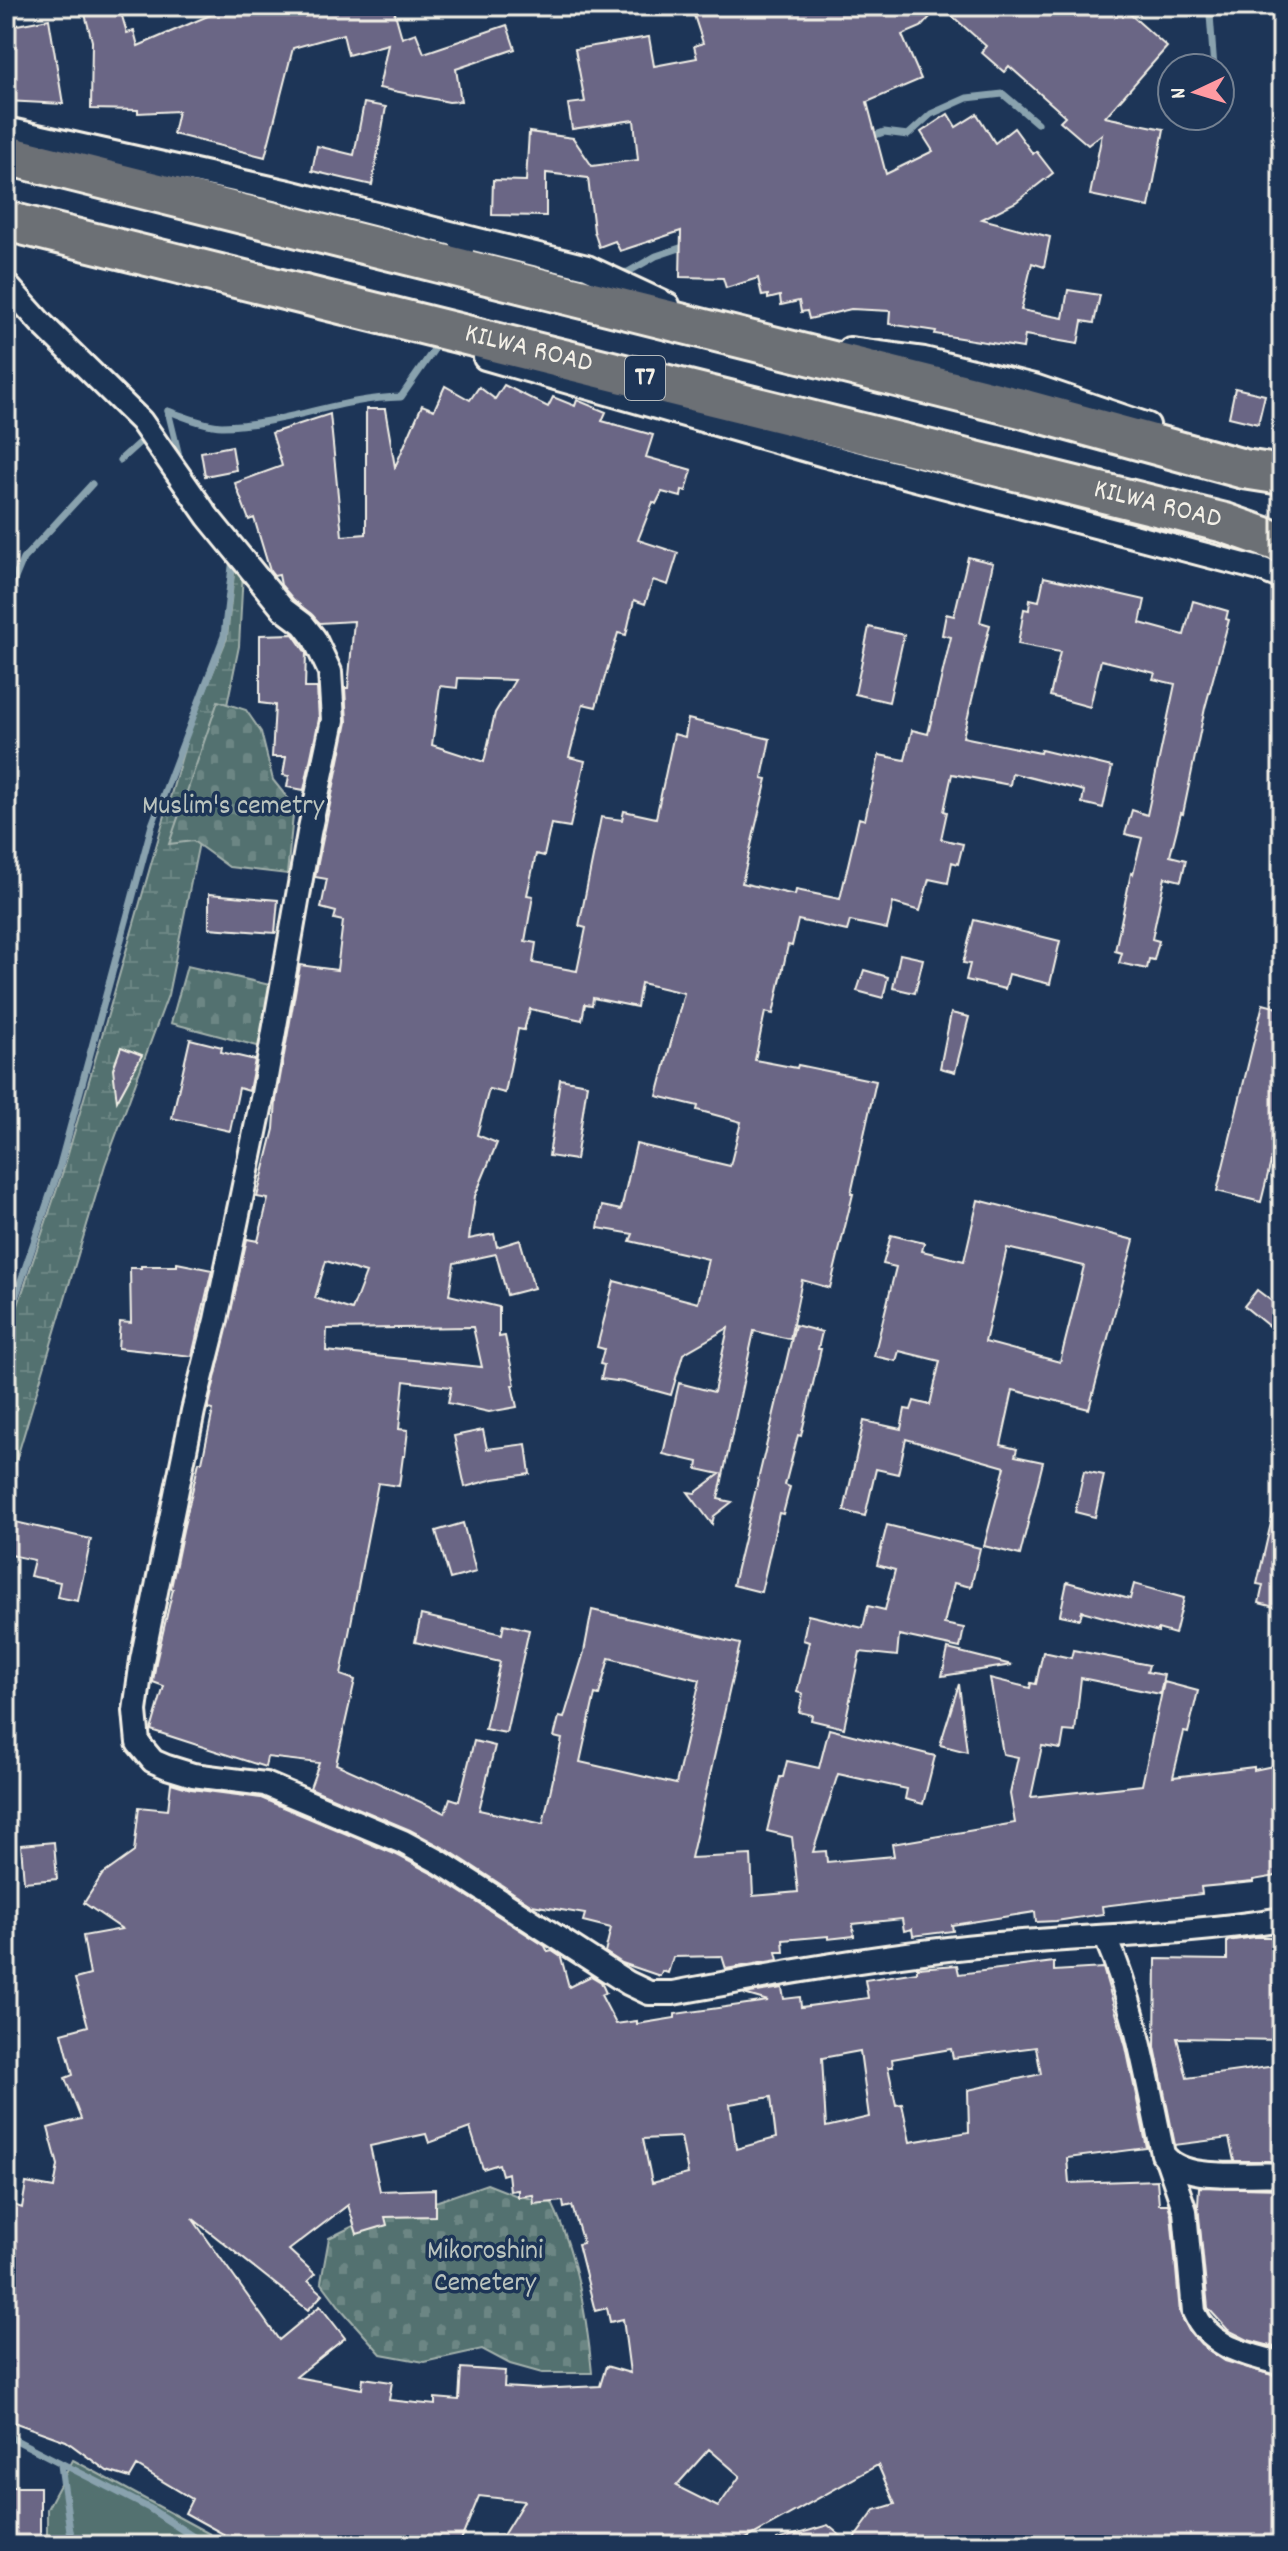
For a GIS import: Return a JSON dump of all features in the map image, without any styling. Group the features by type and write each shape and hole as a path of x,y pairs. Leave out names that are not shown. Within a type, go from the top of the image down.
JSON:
{"highway":[{"name":"KILWA ROAD","path":"6,155 462,252 1244,469 1282,475"},
{"name":"KILWA ROAD","path":"6,221 1225,523 1282,543"}],"street":[{"path":"6,129 289,192 462,252 587,267 661,303 755,323 840,348 924,359 1034,386 1204,444 1282,460"},
{"path":"6,238 238,293 492,360 713,424 1263,570 1282,578"},
{"path":"6,284 40,322 141,421 208,517 283,609 303,624 314,638 330,672 333,720 309,833 263,1094 142,1660 135,1728 143,1753 153,1761 193,1775 265,1784 403,1842 649,1993 673,1993 942,1951 1106,1938 1282,1919"},
{"path":"1106,1938 1123,1975 1144,2053 1163,2154 1185,2211 1194,2312 1199,2323 1223,2346 1282,2364"},
{"path":"1168,2162 1184,2171 1282,2175"}],"green space":[{"path":"237,546 244,553 239,646 168,995 105,1165 6,1494 6,1341 64,1168 190,728 227,638"},
{"name":"Muslim's cemetry","path":"218,701 246,710 261,732 273,780 294,806 287,874 229,867 193,841 169,844"},
{"path":"187,966 270,985 261,1047 171,1023"},
{"name":"Mikoroshini Cemetery","path":"487,2184 515,2195 552,2203 580,2286 592,2373 542,2373 510,2364 482,2349 424,2362 381,2354 321,2282 329,2238 388,2209 438,2201"},
{"path":"73,2460 230,2545 47,2545 47,2509"}],"building":[{"path":"119,6 127,33 134,31 138,46 231,6 393,6 402,38 416,33 424,53 507,25 515,49 456,69 461,101 449,102 379,88 388,44 348,55 343,34 293,48 265,157 173,134 178,111 138,113 138,110 91,109 92,41 84,10"},
{"path":"691,6 940,6 921,27 902,35 921,79 867,102 886,174 933,151 921,132 948,114 956,127 977,114 995,143 1014,128 1033,154 1036,151 1053,173 1016,202 982,219 1050,237 1044,267 1032,263 1021,310 1063,318 1068,290 1100,295 1094,323 1082,321 1078,344 1025,335 1023,348 935,334 936,331 889,324 890,311 851,309 809,319 807,311 801,312 799,301 781,305 780,296 768,299 768,295 762,296 758,278 726,288 723,278 680,277 681,231 620,251 615,241 599,247 594,231 588,178 546,173 546,216 492,215 493,180 526,181 529,132 573,138 592,166 638,160 634,120 572,129 568,104 585,102 575,49 649,37 654,66 697,58 694,46 703,43"},
{"path":"941,6 1121,6 1167,47 1163,52 1156,52 1156,59 1105,117 1156,127 1156,132 1163,132 1149,207 1090,195 1102,134 1088,145 1060,121 1065,116 1009,66 1004,72 981,52 986,46"},
{"path":"49,19 63,104 6,101 6,27"},
{"path":"364,103 386,107 372,185 312,171 317,146 354,155"},
{"path":"504,385 548,407 553,397 575,406 577,400 606,412 602,421 653,435 646,457 692,470 681,497 662,492 656,504 653,502 638,540 678,553 668,585 653,580 645,604 634,600 626,635 618,633 596,707 583,704 569,757 585,761 570,827 551,824 544,856 536,854 527,895 533,896 525,941 536,943 533,963 577,971 586,928 579,926 601,817 622,820 624,811 656,818 674,734 685,737 688,719 770,739 762,778 767,779 742,883 795,895 796,890 840,899 859,818 865,820 879,755 905,760 912,730 928,734 951,637 942,635 946,614 954,616 968,557 993,563 980,622 990,625 963,737 1040,753 1041,750 1112,767 1103,808 1082,803 1084,791 1012,773 1010,785 952,774 941,839 963,844 958,864 952,862 948,883 929,879 920,911 893,903 887,929 850,921 847,931 798,920 792,946 788,945 773,1014 765,1012 755,1060 797,1068 798,1065 876,1081 830,1288 802,1280 790,1339 754,1331 718,1499 732,1502 714,1516 712,1524 688,1492 695,1493 720,1474 697,1469 698,1462 663,1454 679,1383 714,1392 728,1328 683,1354 671,1395 601,1379 604,1365 600,1364 604,1349 597,1347 614,1281 698,1303 708,1259 630,1241 633,1234 598,1228 602,1206 621,1210 636,1144 730,1166 741,1122 697,1110 698,1106 657,1096 684,993 641,983 637,1007 593,998 592,1005 585,1004 582,1020 530,1009 524,1030 518,1029 505,1093 489,1089 477,1135 497,1143 475,1196 469,1239 494,1234 497,1247 520,1240 534,1288 507,1295 496,1254 454,1263 449,1295 499,1307 499,1337 505,1336 517,1407 489,1412 448,1403 451,1387 404,1381 399,1429 408,1430 405,1456 399,1486 378,1483 341,1675 355,1680 336,1764 445,1813 450,1798 459,1801 474,1741 495,1746 479,1810 543,1824 562,1739 554,1737 559,1717 564,1718 584,1652 592,1610 740,1644 691,1858 751,1855 753,1896 798,1892 792,1837 767,1831 787,1761 819,1768 829,1729 935,1756 923,1804 905,1799 907,1789 838,1774 813,1852 826,1851 827,1862 894,1856 892,1844 1015,1823 1010,1794 1018,1757 1003,1754 990,1678 1030,1688 1031,1683 1036,1684 1043,1652 1071,1658 1073,1650 1149,1665 1147,1672 1164,1675 1160,1694 1081,1678 1075,1732 1064,1731 1061,1749 1042,1746 1031,1797 1142,1785 1164,1682 1198,1691 1173,1777 1254,1767 1254,1770 1282,1764 1282,1875 1253,1882 1201,1887 1202,1894 1102,1906 1103,1914 1056,1921 1036,1922 1035,1912 952,1925 953,1931 913,1936 912,1929 904,1931 902,1919 853,1924 854,1936 783,1940 784,1952 776,1952 778,1960 726,1969 722,1956 673,1957 668,1973 662,1971 660,1976 622,1963 605,1952 611,1928 583,1921 585,1914 532,1905 448,1850 410,1830 310,1788 319,1763 267,1757 265,1767 151,1730 164,1686 153,1682 156,1662 183,1530 213,1410 208,1409 247,1239 258,1241 268,1199 257,1197 274,1129 276,1100 300,965 337,970 343,921 334,919 336,912 321,908 327,879 315,877 347,722 345,688 348,688 354,621 320,623 293,599 281,585 279,575 274,576 270,571 254,518 249,520 235,483 282,466 272,433 330,414 342,536 366,534 366,409 385,409 395,467 422,405 434,410 445,386 470,400 479,387 495,399","holes":["458,678 515,680 495,713 484,762 432,745 440,686 457,688","326,1261 366,1273 352,1310 315,1298","473,1327 482,1367 326,1351 327,1329","609,1658 700,1680 676,1784 580,1762 595,1694 599,1695"]},
{"path":"1235,388 1265,395 1258,424 1229,417"},
{"path":"232,446 236,470 205,476 201,452"},
{"path":"1044,577 1145,600 1140,623 1184,635 1193,601 1228,611 1226,619 1229,620 1205,708 1183,814 1170,856 1186,860 1181,881 1165,877 1152,939 1159,941 1154,960 1149,959 1147,969 1119,963 1122,953 1115,951 1131,873 1142,838 1125,834 1132,810 1147,815 1175,684 1153,679 1155,673 1101,660 1090,707 1050,696 1060,652 1018,644 1024,609 1029,610 1030,599 1039,601"},
{"path":"869,627 904,635 889,702 855,694"},
{"path":"293,634 306,653 305,688 317,688 319,719 304,790 287,787 289,776 283,775 286,757 272,757 275,705 260,703 260,635"},
{"path":"209,894 278,900 275,933 209,928"},
{"path":"974,920 1060,941 1050,984 1009,974 1005,989 966,980 970,964 963,963"},
{"path":"900,954 923,959 915,993 893,988"},
{"path":"864,970 888,977 883,998 857,991"},
{"path":"1263,1004 1282,1009 1282,1117 1261,1202 1217,1191"},
{"path":"951,1013 969,1017 955,1072 940,1068"},
{"path":"190,1039 222,1047 221,1052 255,1060 249,1091 239,1088 230,1131 172,1118"},
{"path":"121,1047 142,1055 117,1101 113,1069"},
{"path":"560,1079 587,1084 576,1160 549,1156"},
{"path":"978,1200 1134,1240 1089,1409 1013,1390 1001,1445 1017,1449 1015,1456 1043,1462 1020,1555 984,1546 1005,1467 906,1439 898,1474 876,1469 865,1516 844,1511 864,1421 901,1429 905,1409 911,1410 914,1401 930,1405 940,1361 899,1351 896,1361 874,1356 896,1267 883,1264 891,1235 924,1243 922,1251 964,1261","holes":["1007,1248 1084,1266 1060,1362 985,1342"]},
{"path":"177,1263 212,1270 192,1356 118,1348 120,1322 131,1323 130,1268 177,1266"},
{"path":"1257,1290 1282,1309 1282,1337 1244,1306"},
{"path":"795,1325 822,1332 818,1349 821,1349 801,1436 798,1435 785,1485 790,1487 783,1514 779,1513 761,1592 733,1585"},
{"path":"483,1430 487,1449 526,1444 530,1474 465,1487 454,1436"},
{"path":"1084,1471 1104,1475 1095,1517 1075,1512"},
{"path":"1274,1510 1282,1510 1282,1609 1259,1603 1263,1585 1257,1584"},
{"path":"6,1520 91,1539 78,1601 57,1597 60,1582 30,1576 34,1560 6,1554"},
{"path":"463,1523 476,1572 450,1579 436,1531"},
{"path":"887,1525 980,1548 971,1587 954,1583 944,1624 964,1628 960,1648 899,1635 897,1656 860,1652 844,1728 811,1720 812,1715 799,1712 803,1694 797,1692 809,1642 803,1640 808,1615 863,1628 868,1606 885,1610 895,1570 877,1565"},
{"path":"1067,1582 1130,1599 1134,1584 1184,1598 1175,1634 1082,1611 1080,1619 1060,1615"},
{"path":"421,1615 502,1634 504,1624 529,1630 506,1733 485,1729 500,1662 415,1642"},
{"path":"948,1649 1012,1665 942,1676"},
{"path":"959,1684 967,1752 940,1745"},
{"path":"171,1783 191,1789 261,1798 397,1855 433,1874 545,1946 548,1952 561,1957 569,1987 591,1976 601,1982 606,1993 601,1995 616,2024 637,2021 637,2024 675,2018 675,2014 768,2001 744,1994 782,1988 784,1999 800,1997 801,2007 868,1998 865,1980 917,1972 917,1968 957,1965 959,1974 1054,1962 1054,1971 1103,1968 1126,2047 1147,2148 1067,2158 1069,2183 1157,2180 1159,2204 1168,2204 1171,2214 1180,2313 1189,2331 1201,2345 1225,2361 1282,2378 1282,2536 1277,2535 1276,2545 777,2545 777,2540 828,2525 850,2544 875,2510 895,2504 878,2465 735,2545 513,2545 502,2537 524,2501 479,2496 459,2545 243,2545 185,2513 192,2499 137,2466 130,2478 107,2471 66,2441 10,2421 6,2416 6,2202 22,2208 26,2183 54,2188 58,2165 48,2128 81,2119 65,2078 73,2075 62,2033 88,2026 75,1979 90,1975 83,1936 122,1929 84,1903 102,1875 134,1852 139,1807 168,1810","holes":["1036,2047 1041,2074 968,2090 969,2132 910,2142 902,2104 896,2105 888,2067 893,2067 892,2059 951,2049 953,2058","860,2051 869,2117 826,2127 822,2058","771,2097 776,2138 736,2149 730,2104","470,2128 483,2169 499,2164 502,2175 508,2173 510,2191 518,2190 518,2197 533,2195 534,2204 563,2201 564,2208 572,2206 583,2243 578,2244 595,2311 607,2308 610,2322 623,2319 630,2373 606,2366 600,2386 536,2389 504,2387 505,2371 461,2368 459,2400 435,2398 435,2405 389,2400 392,2382 363,2378 362,2389 296,2377 345,2338 320,2306 279,2340 192,2218 308,2310 323,2294 308,2281 315,2274 289,2250 348,2205 357,2234 387,2225 385,2217 435,2216 435,2189 380,2191 370,2146 426,2134 429,2143","681,2137 688,2174 652,2183 643,2139","709,2449 740,2476 718,2507 676,2486"]},
{"path":"54,1842 57,1879 24,1882 21,1845"},
{"path":"1282,1937 1282,2040 1177,2038 1187,2078 1282,2065 1282,2161 1234,2161 1229,2138 1175,2145 1155,2047 1156,1959 1227,1960 1227,1941"},
{"path":"1199,2187 1282,2189 1282,2349 1248,2340 1228,2330 1208,2308 1198,2206"},
{"path":"9,2487 40,2487 40,2545 9,2545"}],"waterway":[{"path":"1213,52 1210,15 1215,6"},
{"path":"867,138 884,132 908,135 931,114 967,98 1003,94 1037,123"},
{"path":"617,273 628,272 656,256 689,245"},
{"path":"169,415 168,411 215,426 245,425 355,402 401,397 433,351"},
{"path":"168,411 181,464"},
{"path":"120,460 141,441"},
{"path":"6,600 23,559 92,484"},
{"path":"6,1325 60,1165 152,825 224,636 233,558"},
{"path":"6,2435 149,2508 201,2542 221,2545"},
{"path":"61,2465 70,2531 76,2545"}]}
